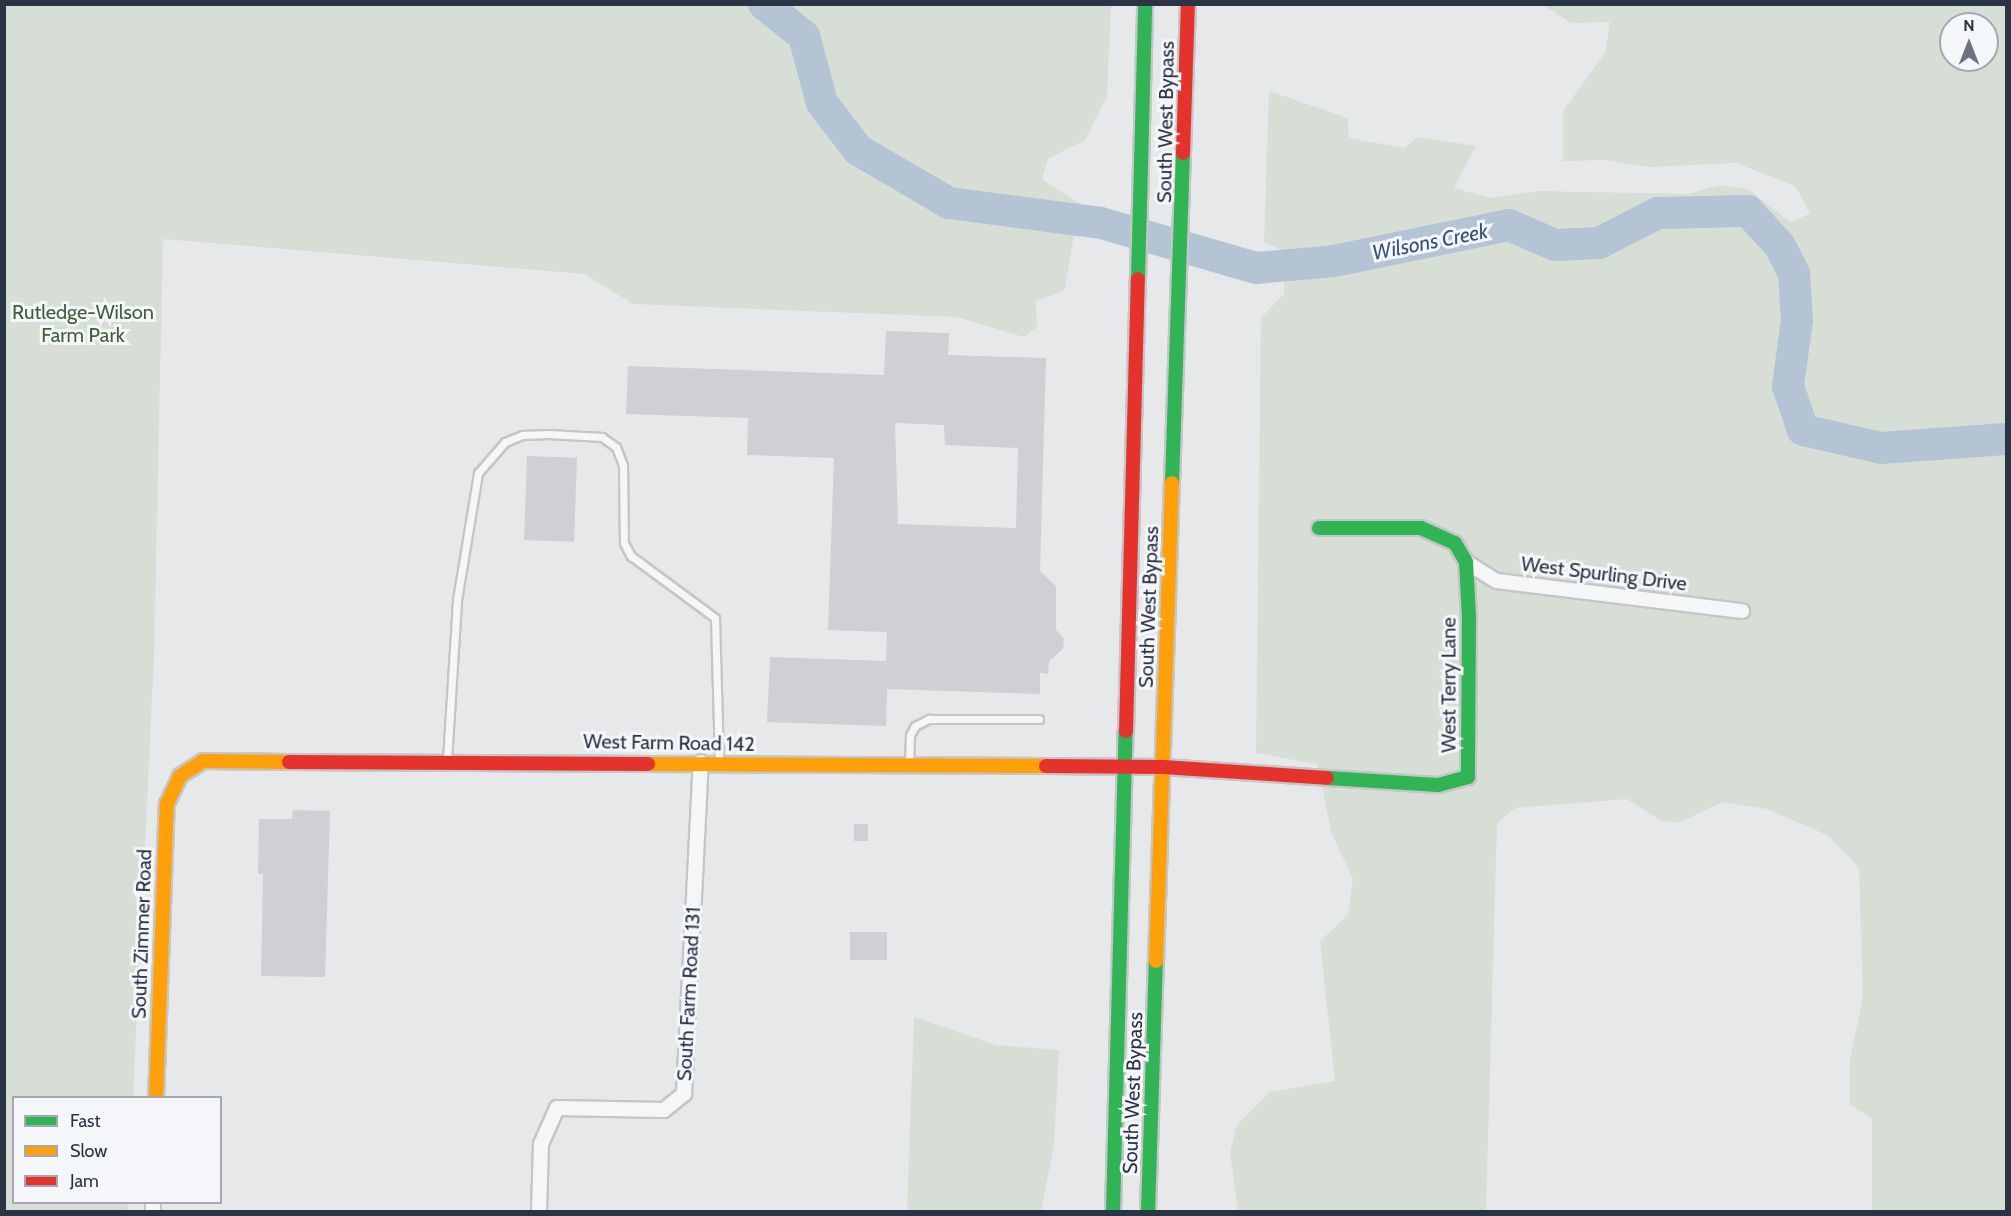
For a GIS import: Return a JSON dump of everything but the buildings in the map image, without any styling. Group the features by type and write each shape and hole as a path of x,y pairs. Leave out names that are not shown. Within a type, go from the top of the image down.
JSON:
{"main road":[{"name":"South West Bypass","path":"1113,1212 1128,766 1141,94 1145,4"},
{"name":"South West Bypass","path":"1148,1212 1162,767 1181,312 1188,4"},
{"path":"1319,528 1422,528 1455,543 1466,562"},
{"name":"West Terry Lane","path":"1162,767 1438,785 1468,777 1466,562"},
{"name":"West Farm Road 142","path":"180,776 203,761 231,758 1162,767"},
{"name":"South Zimmer Road","path":"156,1096 164,826 167,804 180,776"}],"street":[{"name":"West Spurling Drive","path":"1466,562 1497,581 1742,611"},
{"name":"South Farm Road 131","path":"539,1212 541,1144 557,1108 664,1110 684,1094 700,762"}],"lane":[{"path":"447,760 457,600 476,481 505,442 548,435 602,437 616,447 623,465 624,543 631,556 716,618 718,763"},
{"path":"909,764 910,735 915,726 928,719 1039,719"}],"green space":[{"name":"Rutledge-Wilson Farm Park","path":"5,4 1111,5 1107,96 1085,140 1048,159 1042,179 1079,203 1065,290 1036,301 1037,327 1024,337 957,317 633,304 584,274 163,239 154,656 133,1096 12,1096 12,1204 128,1204 127,1211 5,1211"},
{"path":"1543,5 2006,5 2006,1211 1872,1211 1872,1119 1850,1104 1850,1059 1863,998 1859,868 1829,836 1767,809 1723,802 1679,823 1660,820 1627,799 1516,808 1497,823 1486,1211 1238,1211 1230,1153 1237,1125 1270,1092 1335,1081 1320,941 1348,915 1353,879 1332,834 1317,764 1256,753 1261,318 1284,294 1284,251 1264,242 1269,91 1348,118 1349,138 1404,148 1418,137 1476,146 1454,188 1491,198 1538,191 1687,194 1721,185 1750,190 1791,223 1810,213 1795,186 1736,163 1650,167 1604,160 1563,161 1563,111 1605,53 1610,22 1571,23"},
{"path":"914,1017 996,1045 1059,1050 1054,1144 1041,1211 907,1211"}],"waterway":[{"name":"Wilsons Creek","path":"764,4 804,36 822,103 858,150 949,203 1101,223 1256,268 1334,261 1509,225 1555,245 1599,243 1658,213 1748,211 1780,246 1794,274 1797,320 1788,386 1803,430 1881,448 2006,439"}],"traffic: fast":[{"path":"1138,279 1145,4"},
{"path":"1172,483 1183,153"},
{"path":"1319,528 1421,528 1455,543 1466,562 1469,617 1468,777 1438,785 1327,778"},
{"path":"1113,1212 1126,731"},
{"path":"1148,1212 1156,961"}],"traffic: slow":[{"path":"1156,961 1172,483"},
{"path":"156,1096 167,804 180,776 203,761 289,762"},
{"path":"648,764 1046,766"}],"traffic: jam":[{"path":"1183,153 1188,4"},
{"path":"1126,731 1138,279"},
{"path":"289,762 648,764"},
{"path":"1046,766 1163,767 1327,778"}]}
